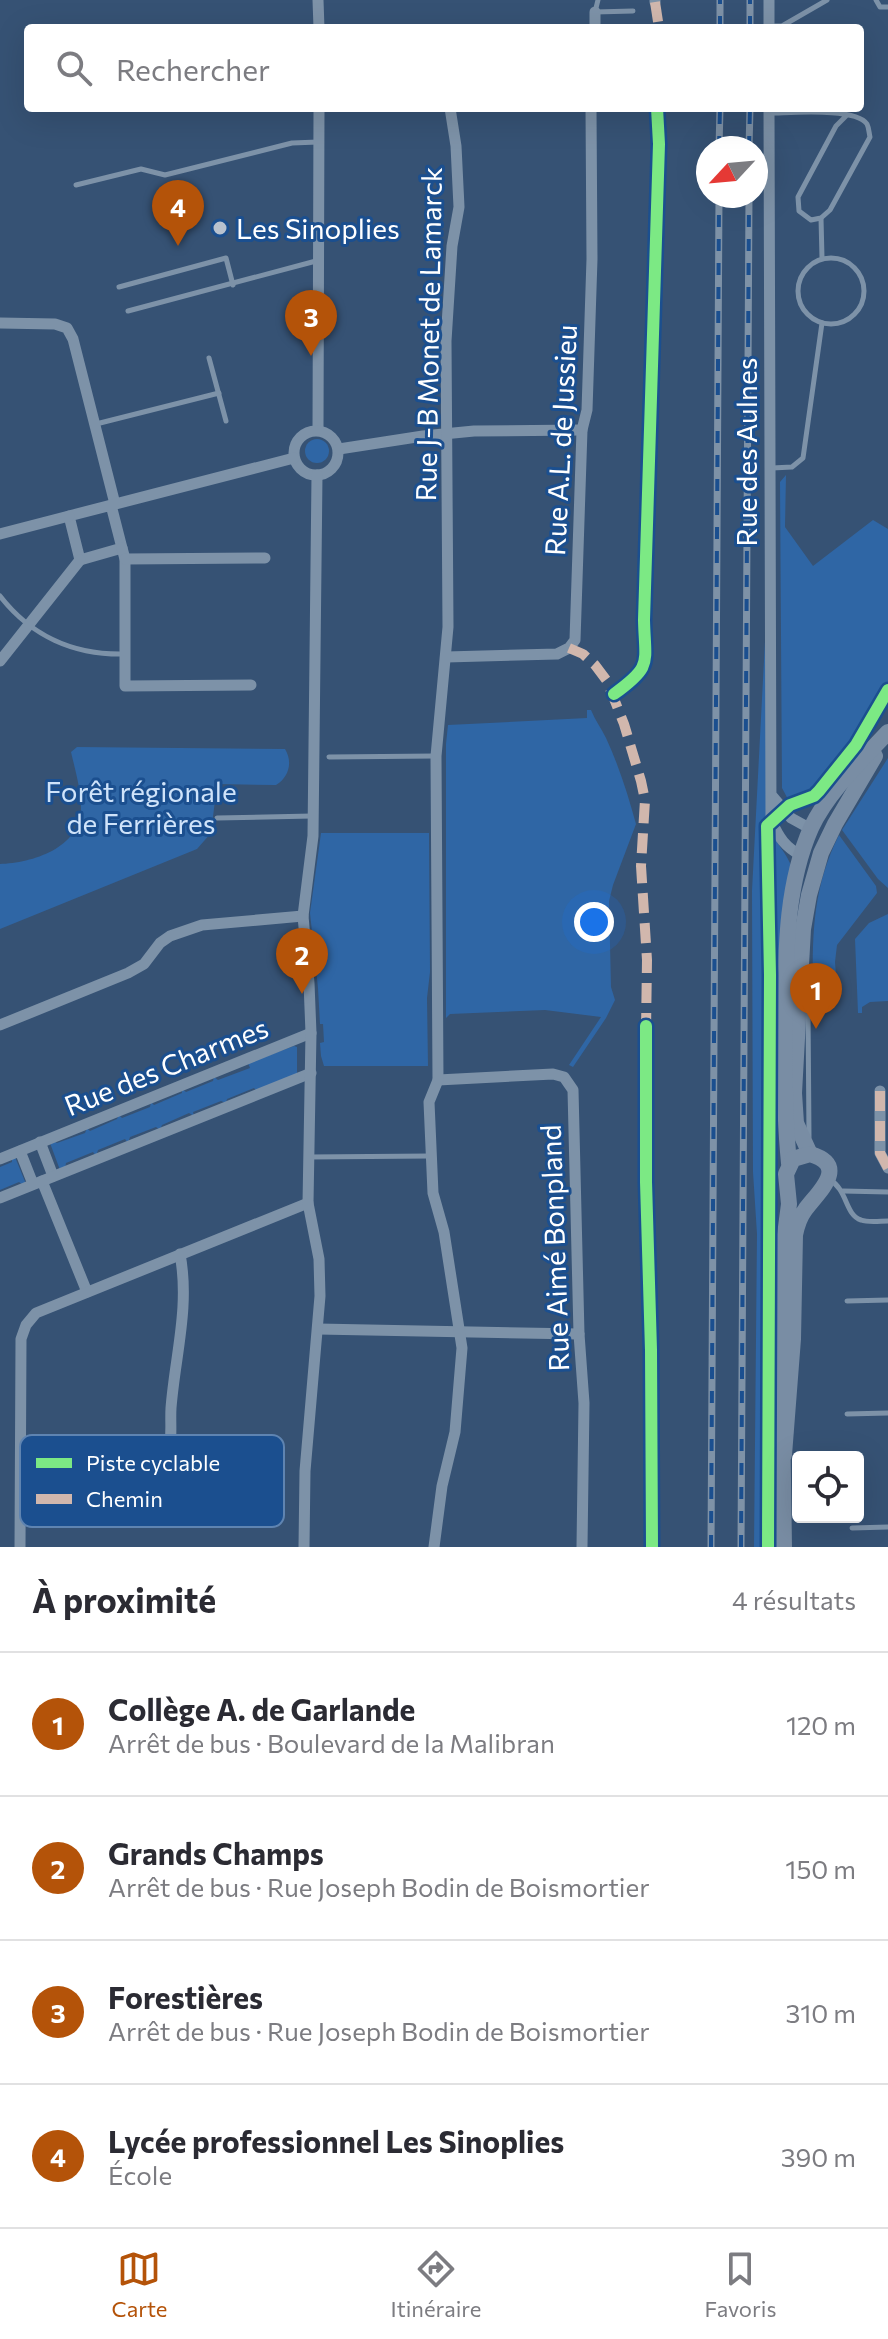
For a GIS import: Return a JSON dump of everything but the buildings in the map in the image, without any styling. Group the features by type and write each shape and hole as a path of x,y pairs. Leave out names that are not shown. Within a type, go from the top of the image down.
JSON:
{"main road":[{"path":"810,1154 796,1123 794,1093 803,929 800,910 816,840 811,829 846,778 888,733"},
{"path":"784,1547 782,1258 789,1204 786,1174 789,1163 784,1093 786,975 792,892 888,733"},
{"path":"784,1455 793,1339 795,1235 798,1222 828,1179 822,1160 810,1154 798,1156 789,1163"},
{"path":"788,1186 797,1195 817,1195"}],"street":[{"path":"318,0 319,24"},
{"path":"769,0 775,24"},
{"path":"318,430 319,112"},
{"name":"Rue J-B Monet de Lamarck","path":"434,1547 442,1486 455,1432 462,1348 444,1232 433,1193 429,1102 438,1080 436,756 446,657 447,325 452,246 459,207 451,112"},
{"name":"Rue A.L. de Jussieu","path":"446,657 557,654 569,648 575,640 592,259 591,112"},
{"name":"Rue des Aulnes","path":"769,112 771,820 787,848 812,855"},
{"path":"0,323 55,324 67,328 73,339 123,553 125,686 251,685"},
{"path":"339,449 447,433 582,430"},
{"path":"310,431 327,433 339,449 336,465 330,471 317,475 306,473 294,458 298,440 310,431"},
{"path":"0,534 294,458"},
{"path":"304,1547 307,1442 320,1296 319,1259 308,1203 311,1033 303,916 313,836 317,475"},
{"path":"69,516 80,560"},
{"path":"0,661 80,560 123,553 265,558"},
{"path":"773,796 791,818 811,829"},
{"path":"0,1025 128,973 144,964 160,943 170,936 202,925 303,916"},
{"name":"Rue des Charmes","path":"0,1159 311,1033"},
{"path":"0,1198 311,1073"},
{"name":"Rue Aimé Bonpland","path":"438,1080 553,1074 564,1077 573,1090 579,1334 584,1403 582,1547"},
{"path":"880,1091 880,1153 888,1168"},
{"name":"Rue des Charmes","path":"40,1142 42,1180"},
{"path":"20,1151 42,1180 87,1292"},
{"path":"21,1435 21,1339 26,1325 36,1313 308,1203"},
{"path":"170,1435 184,1316 185,1287 180,1254"},
{"path":"318,1329 579,1334"},
{"path":"20,1527 20,1547"}],"lane":[{"path":"782,24 827,0"},
{"path":"876,0 880,7 888,7"},
{"path":"596,6 633,11"},
{"path":"800,112 830,113 847,115 858,117 867,124 870,137 830,210 821,218 811,220 799,211 798,197 836,126 847,115"},
{"path":"76,185 141,169 165,175 292,143 318,142"},
{"path":"821,218 822,258"},
{"path":"833,257 853,266 864,285 864,296 860,307 844,322 822,323 804,311 797,291 804,270 822,258 833,257"},
{"path":"119,287 226,258 233,285"},
{"path":"128,311 317,260"},
{"path":"770,469 792,467 803,458 822,323"},
{"path":"209,358 226,421"},
{"path":"94,424 219,393"},
{"path":"0,596 49,638 75,650 124,654"},
{"path":"329,757 436,756"},
{"path":"217,818 313,816"},
{"path":"309,1157 431,1157"},
{"path":"828,1179 843,1191 857,1219 888,1221"},
{"path":"843,1191 888,1192"},
{"path":"847,1301 888,1300"},
{"path":"847,1414 888,1413"},
{"path":"852,1528 888,1527"}],"green space":[{"path":"317,439 328,446 329,451 322,462 317,463 306,456 305,451 312,440"},
{"path":"786,475 785,527 813,566 873,520 888,529 888,683 852,746 814,791 789,801 782,788 780,482"},
{"path":"765,641 765,1547 754,1547 757,1234 753,1172 752,891"},
{"path":"587,710 591,710 611,749 636,824 609,901 611,987 615,1000 573,1067 569,1065 601,1017 545,1010 450,1014 446,1018 446,744 448,725 587,718"},
{"name":"Forêt régionale de Ferrières","path":"77,747 285,749 289,764 287,774 276,785 217,784 211,833 197,849 0,929 0,864 26,860 52,851 64,843 79,822 80,794 71,752"},
{"path":"888,758 888,888 842,830"},
{"path":"770,829 792,868 782,970 773,968"},
{"path":"321,833 429,833 428,1066 324,1066 320,1043 324,1042 323,1024 320,1024 310,913"},
{"path":"839,835 876,886 877,893 837,945 837,988 823,992 815,990 813,985 814,927 824,872"},
{"path":"888,914 888,1001 870,1002 862,1007 862,1013 858,1013 855,939 869,923"},
{"path":"297,1047 297,1074 257,1091 254,1088 227,1099 226,1103 221,1101 193,1112 194,1116 189,1113 162,1125 160,1130 156,1127 130,1137 128,1143 125,1139 98,1150 96,1156 93,1152 66,1163 65,1168 60,1170 50,1143 85,1133 87,1128 90,1131 117,1119 119,1115 122,1118 150,1107 151,1102 154,1105 182,1093 182,1089 186,1092 213,1081 214,1077 218,1080 250,1068 248,1063"},
{"path":"15,1157 26,1184 19,1182 0,1190 0,1167 12,1162"}],"railway":[{"path":"720,0 720,24"},
{"path":"750,0 750,24"},
{"path":"719,136 720,112"},
{"path":"749,136 750,112"},
{"path":"711,1547 719,208"},
{"path":"741,1547 749,208"}],"marked path":[{"path":"655,2 658,24"},
{"path":"569,648 583,654 607,681 624,724 645,800 641,866 647,960 646,1031"},
{"path":"880,1091 880,1153 888,1168"}],"cycle path":[{"path":"614,694 641,670 645,655 659,144 657,112"},
{"path":"768,1547 770,975 767,826 790,805 819,791 856,745 888,690"},
{"path":"646,1026 652,1547"}],"place":[{"name":"Les Sinoplies","path":"220,228"},
{"name":"Lycée professionnel Les Sinoplies","path":"178,246"},
{"name":"Forestières","path":"311,356"},
{"name":"Grands Champs","path":"302,994"},
{"name":"Collège A. de Garlande","path":"816,1029"}]}
